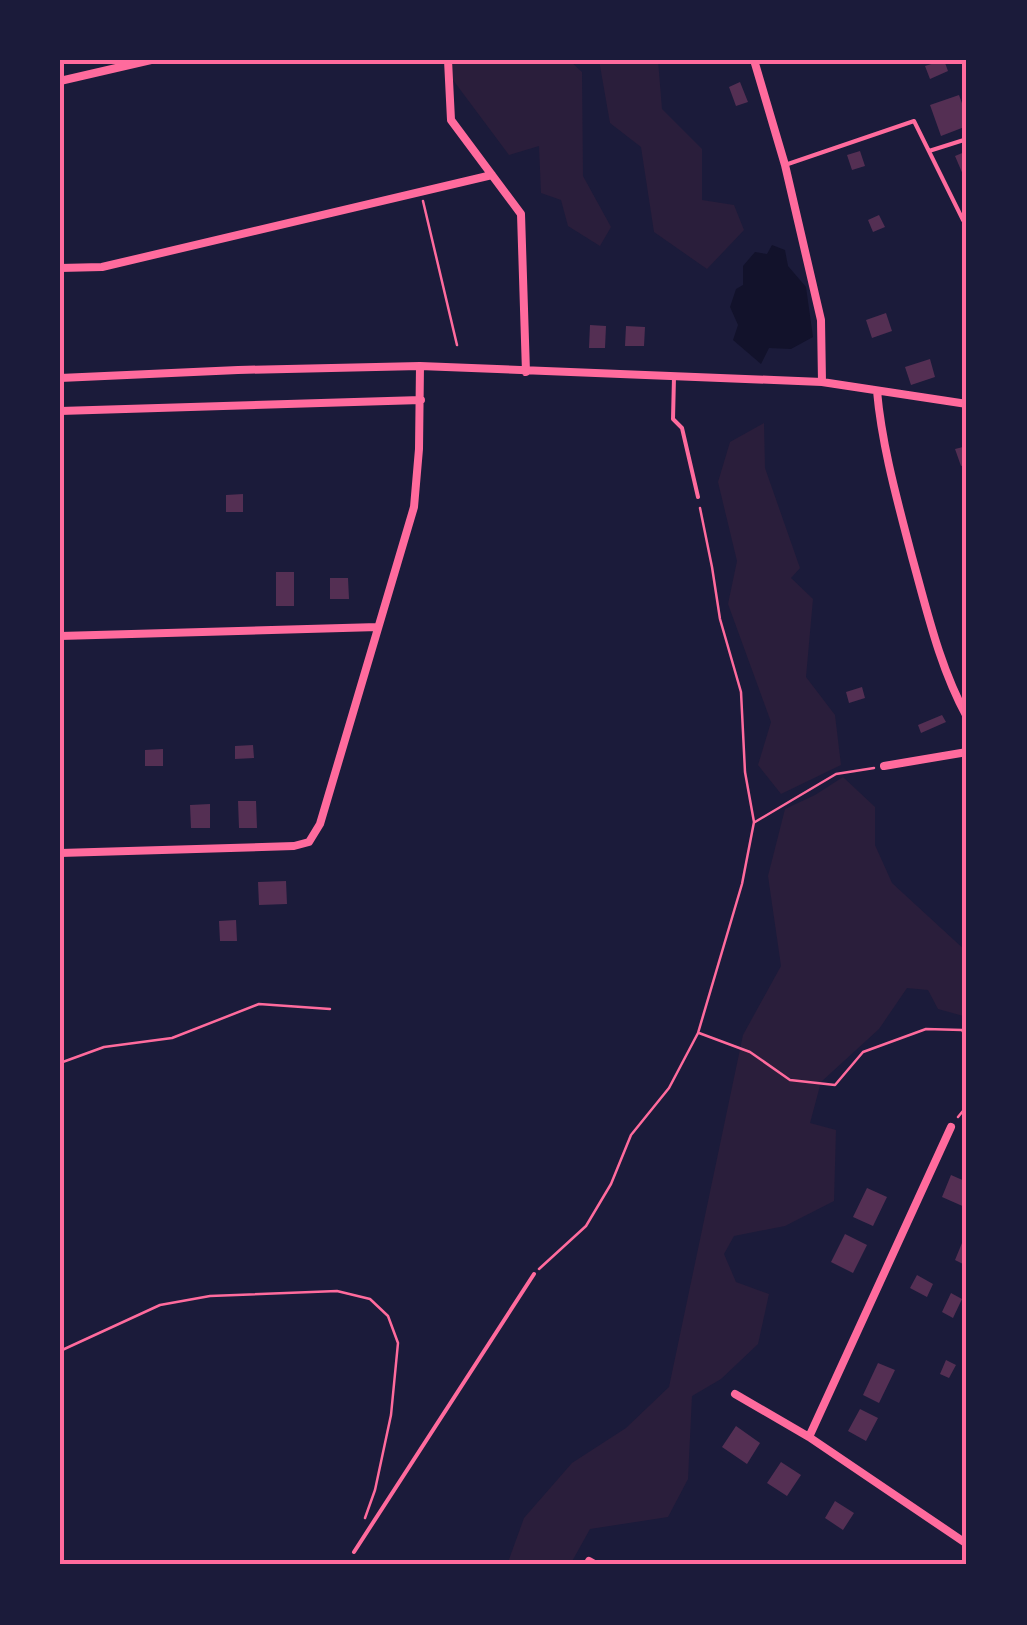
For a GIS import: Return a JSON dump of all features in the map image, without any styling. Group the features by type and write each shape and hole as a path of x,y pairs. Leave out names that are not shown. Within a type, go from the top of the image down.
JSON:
{"street":[{"path":"60,81 151,60"},
{"path":"448,60 451,120 521,214 526,372"},
{"path":"754,60 786,165 821,320 822,382"},
{"path":"60,268 102,267 492,176"},
{"path":"60,853 294,846 309,842 320,824 414,507 420,366"},
{"path":"60,378 420,366 822,382 967,404"},
{"path":"877,391 896,496 928,617 967,717"},
{"path":"60,411 421,400"},
{"path":"60,636 378,627"},
{"path":"884,766 967,752"},
{"path":"808,1437 951,1126"},
{"path":"735,1394 808,1437 967,1544"}],"lane":[{"path":"786,165 914,121 963,220 967,218"},
{"path":"929,152 967,139"},
{"path":"674,377 673,419 682,428 698,497"},
{"path":"354,1552 534,1274"}],"path":[{"path":"422,194 457,345"},
{"path":"534,1274 586,1226 611,1184 631,1135 669,1088 698,1033 742,884 754,822 745,772 741,692 720,620 698,497"},
{"path":"754,822 836,774 884,766"},
{"path":"60,1063 104,1046 172,1038 259,1004 330,1010"},
{"path":"698,1033 750,1052 790,1080 835,1085 864,1052 926,1029 962,1030 967,1039"},
{"path":"951,1126 967,1106"},
{"path":"60,1351 160,1305 210,1296 337,1291 370,1298 388,1316 398,1343 391,1415 375,1490 364,1520"}],"shaded area":[{"path":"449,60 569,60 582,72 583,176 611,227 600,246 568,226 561,200 541,193 539,146 509,155 453,80"},
{"path":"599,60 658,60 662,109 702,149 702,200 734,205 744,230 707,269 654,232 641,147 610,123"},
{"path":"772,245 785,250 788,266 806,287 813,337 791,349 769,348 761,364 733,340 738,325 730,307 736,289 743,285 743,266 755,252 767,254"},
{"path":"764,423 765,468 800,568 791,578 813,599 806,677 835,715 841,765 781,794 758,765 771,722 728,604 737,561 718,482 730,442"},
{"path":"843,777 875,807 875,845 892,883 967,952 967,1017 938,1009 928,990 907,988 879,1029 821,1082 810,1123 836,1130 834,1201 785,1226 734,1236 724,1254 736,1282 769,1294 758,1344 721,1379 692,1396 688,1479 668,1517 590,1529 570,1565 507,1565 524,1518 572,1463 626,1428 669,1387 743,1035 781,966 768,876 785,809"}],"building":[{"path":"944,60 948,71 930,79 925,66"},
{"path":"740,82 748,102 736,106 729,87"},
{"path":"959,95 967,126 941,136 930,105"},
{"path":"860,151 865,166 852,170 847,155"},
{"path":"967,151 967,184 955,156"},
{"path":"879,215 885,227 873,232 868,220"},
{"path":"886,313 892,331 872,338 866,320"},
{"path":"590,325 606,326 605,348 589,348"},
{"path":"626,326 645,327 644,346 625,346"},
{"path":"930,359 935,377 911,385 905,367"},
{"path":"967,446 967,464 961,466 955,449"},
{"path":"243,494 243,512 226,512 226,495"},
{"path":"276,572 294,572 294,606 276,606"},
{"path":"330,578 348,578 349,599 330,599"},
{"path":"862,687 865,698 849,703 846,692"},
{"path":"942,715 946,722 921,733 918,725"},
{"path":"253,745 254,758 235,759 235,746"},
{"path":"163,749 163,766 145,766 145,750"},
{"path":"238,801 256,801 257,828 239,828"},
{"path":"210,804 210,828 191,828 190,805"},
{"path":"286,881 287,904 259,905 258,882"},
{"path":"236,920 237,941 220,941 219,921"},
{"path":"951,1175 967,1182 967,1208 942,1197"},
{"path":"867,1188 887,1197 873,1226 853,1217"},
{"path":"845,1234 867,1245 853,1273 831,1262"},
{"path":"962,1243 967,1245 967,1266 955,1260"},
{"path":"917,1275 933,1284 927,1297 910,1288"},
{"path":"951,1293 962,1299 953,1318 942,1312"},
{"path":"946,1360 956,1365 949,1378 940,1374"},
{"path":"878,1363 895,1370 879,1403 863,1395"},
{"path":"860,1409 878,1418 866,1441 848,1431"},
{"path":"736,1426 760,1443 747,1464 722,1447"},
{"path":"781,1462 801,1475 787,1496 767,1483"},
{"path":"835,1501 854,1513 843,1530 825,1518"}]}
